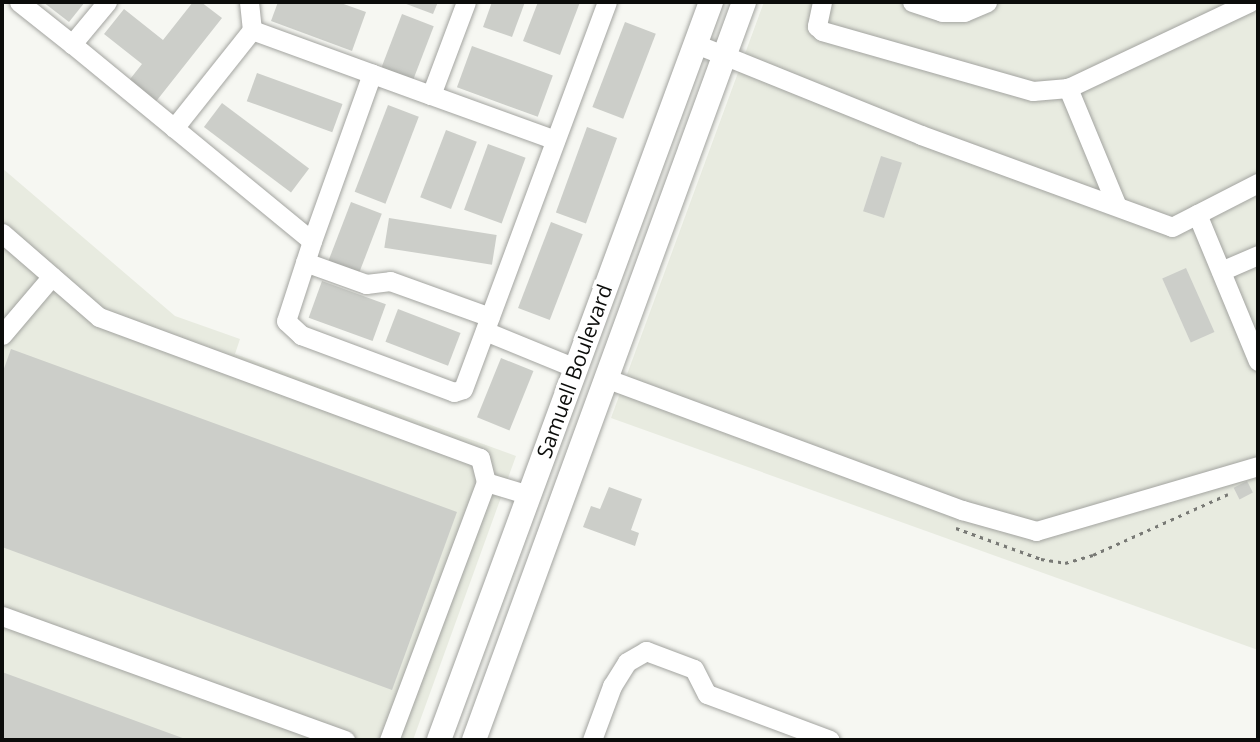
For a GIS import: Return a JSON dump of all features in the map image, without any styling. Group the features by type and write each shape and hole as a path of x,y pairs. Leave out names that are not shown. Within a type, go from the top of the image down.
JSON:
{"main road":[{"name":"Samuell Boulevard","path":"474,740 744,2"},
{"name":"Samuell Boulevard","path":"439,740 695,44 703,4"},
{"path":"575,368 605,378"},
{"path":"529,495 558,506"}],"lane":[{"path":"19,2 312,241"},
{"path":"72,44 107,2"},
{"path":"174,128 252,30 249,2"},
{"path":"431,95 466,2"},
{"path":"372,73 304,262 286,321 301,335 454,392 463,389 607,2"},
{"path":"822,2 817,26 822,31 1033,91 1068,88 1250,2"},
{"path":"912,2 942,12 964,12 987,2"},
{"path":"252,30 555,140"},
{"path":"695,44 921,135 1116,204 1172,227 1258,183"},
{"path":"1068,88 1116,204"},
{"path":"1196,214 1258,361"},
{"path":"2,233 99,317 473,453 484,465 486,482 389,740"},
{"path":"1220,271 1258,255"},
{"path":"304,262 366,284 390,281 487,324 575,368"},
{"path":"2,335 52,276"},
{"path":"605,378 962,510 1036,531 1258,466"},
{"path":"486,482 529,495"},
{"path":"2,616 345,740"},
{"path":"592,740 612,686 627,662 646,651 695,669 707,694 830,740"}],"path":[{"path":"957,528 1041,559 1065,563 1093,555 1228,494"}],"shaded area":[{"path":"764,2 1258,2 1258,650 611,418"},
{"path":"2,168 175,316 240,339 235,354 516,456 413,740 2,740"}],"building":[{"path":"43,2 85,2 69,22"},
{"path":"193,2 201,2 222,18 154,104 127,83 142,64 104,34 124,9 163,40"},
{"path":"278,2 338,2 366,12 352,51 271,21"},
{"path":"401,2 438,2 433,14"},
{"path":"492,2 525,2 512,37 483,27"},
{"path":"538,2 580,2 560,55 523,41"},
{"path":"402,14 434,26 411,85 379,73"},
{"path":"625,22 656,34 623,119 592,107"},
{"path":"472,46 553,75 538,117 457,87"},
{"path":"257,73 343,104 332,132 247,101"},
{"path":"222,103 309,169 291,193 204,127"},
{"path":"388,105 419,117 385,204 355,192"},
{"path":"587,127 617,138 586,223 556,213"},
{"path":"446,130 477,142 451,209 420,197"},
{"path":"488,144 526,158 502,223 464,210"},
{"path":"881,156 902,163 884,218 863,211"},
{"path":"351,202 382,214 359,274 328,262"},
{"path":"389,218 497,235 492,265 384,248"},
{"path":"551,222 583,234 550,320 518,308"},
{"path":"1186,268 1214,332 1191,343 1162,279"},
{"path":"322,281 386,304 373,341 309,318"},
{"path":"398,309 461,333 448,366 385,342"},
{"path":"11,349 457,512 392,690 2,547 2,374"},
{"path":"501,358 533,371 509,430 477,417"},
{"path":"1247,481 1253,493 1240,499 1234,488"},
{"path":"609,487 642,499 631,530 639,533 635,546 583,527 591,506 600,509"},
{"path":"2,672 188,740 2,740"}]}
